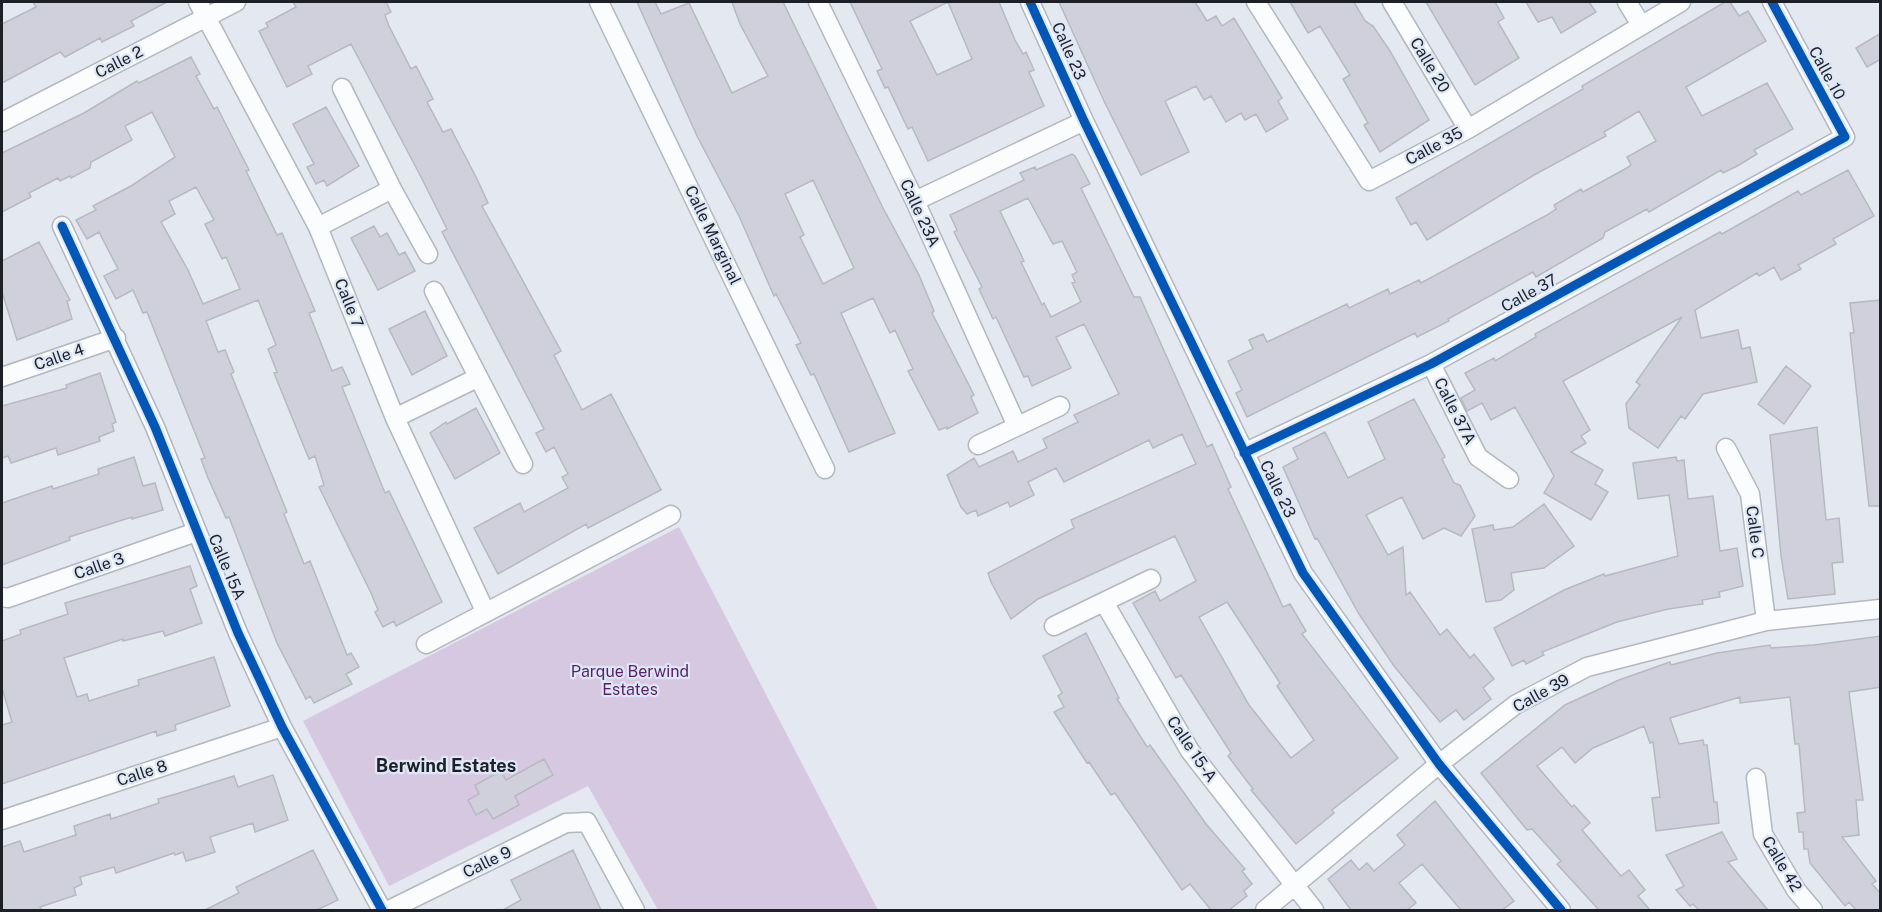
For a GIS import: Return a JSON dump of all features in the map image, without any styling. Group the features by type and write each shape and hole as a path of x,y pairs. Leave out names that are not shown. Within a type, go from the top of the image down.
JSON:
{"street":[{"name":"Calle 2","path":"2,122 202,9 236,2"},
{"name":"Calle Marginal","path":"599,2 825,469"},
{"name":"Calle 23A","path":"818,2 915,201 1017,426"},
{"name":"Calle 23","path":"1030,2 1084,121 1303,573 1439,764 1561,910"},
{"name":"Calle 35","path":"1256,2 1369,181 1468,129 1681,2"},
{"name":"Calle 20","path":"1392,2 1468,129"},
{"path":"1628,2 1641,25"},
{"name":"Calle 10","path":"1772,2 1845,136 1824,148"},
{"name":"Calle 7","path":"202,9 318,227 395,418 485,611"},
{"path":"342,88 392,189 428,254"},
{"path":"915,201 1084,121"},
{"name":"Calle 37","path":"1244,453 1431,364 1824,148"},
{"path":"318,227 392,189"},
{"name":"Calle 15A","path":"62,226 116,338 155,427 196,532 282,727 382,910"},
{"path":"434,291 523,464"},
{"name":"Calle 4","path":"2,377 116,338"},
{"name":"Calle 37A","path":"1431,364 1478,457 1509,479"},
{"path":"395,418 477,378"},
{"path":"978,445 1060,406"},
{"name":"Calle C","path":"1726,448 1750,494 1766,621"},
{"path":"426,644 671,515"},
{"name":"Calle 3","path":"2,597 8,598 196,532"},
{"path":"1054,626 1151,579"},
{"name":"Calle 15-A","path":"1104,602 1190,751 1314,910"},
{"name":"Calle 39","path":"1265,910 1439,764 1515,705 1587,667 1766,621 1881,609"},
{"name":"Calle 8","path":"2,820 282,727"},
{"name":"Calle 42","path":"1756,778 1763,834 1796,890 1813,910"},
{"name":"Calle 9","path":"389,910 566,823 587,822 635,910"}],"green space":[{"name":"Parque Berwind Estates","path":"679,527 878,910 658,910 588,786 389,886 303,721"}],"building":[{"path":"33,2 167,2 131,21 134,26 102,42 100,38 65,57 60,52 2,83 2,24 36,7"},
{"path":"293,2 386,2 391,12 385,15 389,26 411,69 416,66 433,99 427,102 443,132 451,129 477,179 488,203 482,206 561,351 554,355 582,410 611,394 661,490 588,528 586,524 498,574 474,528 520,503 524,512 568,488 562,477 568,474 554,447 546,452 536,433 544,429 442,232 447,229 421,177 351,44 308,66 312,74 287,87 259,31 268,27 266,23 296,7"},
{"path":"637,2 655,2 661,14 689,3 732,93 768,76 740,24 732,2 783,2 883,208 919,275 934,311 932,313 974,395 971,397 978,413 947,429 947,427 939,430 908,371 913,369 895,330 890,333 873,298 841,313 895,433 849,452 814,374 811,375 796,345 801,343 776,294 774,296 739,216 697,136","holes":["813,180 854,268 823,284 800,237 804,235 785,194"]},
{"path":"850,2 948,2 999,2 1015,40 1023,54 1026,52 1034,70 1029,72 1044,106 928,161 912,127 908,129 888,87 885,88 877,71 882,69","holes":["948,2 972,59 937,75 910,21"]},
{"path":"1059,2 1195,2 1207,21 1216,16 1222,26 1234,18 1282,98 1278,101 1288,119 1266,132 1256,114 1245,120 1241,113 1226,122 1211,96 1204,100 1196,86 1165,101 1189,152 1141,175"},
{"path":"1290,2 1354,2 1365,21 1373,26 1390,51 1429,120 1380,152 1364,125 1368,123 1343,79 1350,75 1320,26 1308,33"},
{"path":"1426,2 1495,2 1504,18 1498,22 1519,58 1475,85"},
{"path":"1526,2 1589,2 1596,12 1561,33 1552,17 1538,22"},
{"path":"1725,2 1730,2 1739,16 1748,11 1766,41 1686,87 1702,116 1767,83 1793,129 1754,150 1757,154 1739,165 1723,173 1721,170 1649,212 1647,209 1605,232 1603,238 1536,277 1533,272 1448,319 1449,321 1417,337 1415,333 1247,417 1236,393 1242,390 1228,361 1253,349 1249,340 1263,334 1267,342 1347,304 1349,308 1388,289 1390,294 1419,280 1421,283 1547,215 1556,209 1554,205 1581,189 1583,192 1625,169 1631,165 1627,157 1656,141 1639,111 1604,132 1606,136 1534,175 1427,240 1416,222 1411,225 1396,198 1583,89 1582,86"},
{"path":"1881,33 1881,59 1867,67 1856,48"},
{"path":"191,57 200,74 196,76 214,109 217,107 249,170 246,171 277,235 282,233 315,311 309,313 332,371 342,367 350,384 342,387 385,493 389,491 442,602 396,626 394,621 383,627 375,612 378,610 371,593 319,487 324,485 315,456 309,459 274,373 277,372 268,349 276,345 258,300 206,321 218,352 225,350 234,372 231,374 287,512 284,514 304,564 310,561 347,655 351,653 359,667 346,674 352,684 314,703 310,696 306,699 277,643 229,517 226,518 208,478 201,459 205,458 147,312 143,313 133,290 116,299 104,276 118,269 99,232 87,239 76,220 96,210 93,206 131,186 175,157 152,112 125,126 132,140 91,162 90,168 71,178 70,176 60,181 58,178 29,193 31,197 2,212 2,153 84,113 137,81 139,83","holes":["196,187 214,220 205,224 222,259 226,257 240,289 203,304 188,270 161,222 175,214 169,201"]},
{"path":"326,107 359,166 327,186 324,180 316,184 307,167 314,164 293,124"},
{"path":"1072,154 1075,156 1090,184 1081,188 1134,297 1140,297 1207,447 1212,444 1231,487 1228,489 1283,607 1290,604 1306,631 1302,634 1398,758 1332,810 1334,813 1296,844 1251,790 1253,789 1228,756 1231,753 1181,675 1176,678 1133,603 1155,591 1160,601 1196,581 1175,536 1038,599 1011,619 988,573 1074,528 1071,520 1196,464 1182,434 1153,448 1149,440 1064,482 1056,468 1028,482 1034,495 1010,507 1008,502 978,516 976,510 967,514 961,507 947,475 974,458 979,467 1013,451 1018,462 1047,448 1043,439 1078,422 1074,415 1119,394 1084,324 1056,337 1071,368 1032,386 1028,376 1024,377 996,317 993,319 979,289 982,287 954,232 957,230 950,215 1024,180 1020,173 1035,167 1036,170","holes":["1028,198 1053,244 1062,241 1077,272 1072,275 1075,282 1072,283 1081,302 1051,317 1044,303 1042,305 1021,262 1024,261 1000,211","1227,602 1280,683 1277,686 1314,740 1291,758 1249,705 1199,617"]},
{"path":"1848,170 1874,216 1833,239 1836,244 1798,265 1801,269 1781,280 1774,267 1759,276 1757,273 1695,310 1701,338 1738,330 1742,349 1750,347 1757,382 1703,394 1685,419 1681,416 1658,448 1629,428 1626,404 1640,385 1636,382 1682,317 1563,381 1590,430 1581,436 1586,443 1571,452 1603,470 1595,484 1608,492 1591,520 1544,493 1554,476 1515,407 1491,420 1482,403 1467,411 1461,398 1475,390 1465,373 1494,358 1495,361 1536,337 1535,334 1720,232 1722,234 1798,191 1801,195"},
{"path":"374,226 380,237 387,233 399,255 405,252 415,271 378,290 351,238"},
{"path":"39,242 70,300 67,301 72,319 17,340 2,292 2,261"},
{"path":"1881,300 1881,506 1869,506 1850,333 1854,333 1850,303"},
{"path":"425,311 447,356 412,375 389,329"},
{"path":"1786,366 1811,386 1784,424 1758,404"},
{"path":"100,373 116,422 112,424 114,431 99,437 100,441 58,455 56,448 11,463 8,456 2,458 2,406 67,388 66,385"},
{"path":"1414,399 1445,457 1442,459 1454,483 1460,485 1475,516 1461,536 1444,528 1423,539 1402,497 1366,515 1388,555 1403,547 1406,595 1410,592 1440,635 1447,629 1470,658 1474,654 1494,679 1483,688 1491,699 1464,720 1456,710 1440,722 1394,666 1359,614 1317,538 1315,539 1283,467 1298,459 1293,448 1325,432 1348,478 1385,459 1368,422"},
{"path":"476,408 500,453 455,479 430,433 446,422 447,424"},
{"path":"1817,427 1826,520 1839,518 1843,562 1832,563 1835,594 1788,599 1781,556 1770,435"},
{"path":"134,457 143,486 155,483 163,510 132,519 132,517 69,537 70,540 2,565 2,503 52,486 53,489 99,474 98,469"},
{"path":"1676,457 1677,461 1684,460 1688,499 1713,496 1720,551 1737,548 1743,586 1719,592 1720,597 1702,600 1703,604 1668,609 1617,622 1542,652 1544,655 1526,664 1524,660 1512,666 1494,628 1564,590 1604,574 1605,576 1678,556 1669,495 1638,499 1633,463"},
{"path":"1544,504 1574,546 1544,568 1511,573 1514,590 1501,600 1486,602 1472,529 1493,525 1494,530 1513,527"},
{"path":"190,566 197,586 190,589 202,623 165,636 163,631 123,641 123,639 64,658 77,697 87,694 89,701 139,685 138,680 214,657 230,706 175,725 176,730 157,736 156,731 2,784 2,725 12,722 2,688 2,641 21,634 20,630 68,614 65,603"},
{"path":"1086,633 1119,698 1117,699 1147,747 1150,745 1206,824 1245,869 1242,871 1252,884 1244,891 1247,896 1229,910 1211,910 1190,884 1182,890 1115,793 1111,795 1089,762 1087,763 1054,712 1064,707 1058,696 1062,693 1043,656"},
{"path":"1881,636 1881,687 1849,692 1863,800 1856,800 1859,835 1842,837 1876,881 1872,884 1881,894 1881,910 1856,910 1849,902 1845,906 1810,863 1808,849 1804,849 1803,832 1799,832 1797,813 1805,812 1799,744 1795,744 1790,697 1740,703 1740,697 1670,718 1679,744 1703,740 1704,745 1707,745 1719,823 1656,831 1652,798 1660,797 1653,742 1650,743 1644,726 1593,748 1575,763 1562,747 1537,766 1572,807 1574,805 1590,823 1582,830 1621,876 1629,870 1645,890 1638,896 1650,910 1599,910 1557,864 1561,861 1532,829 1527,830 1481,773 1565,705 1619,680 1670,662 1671,665 1717,653 1770,645 1771,648 1814,645"},
{"path":"544,759 553,775 515,796 519,805 493,819 487,809 476,815 468,800 479,794 475,785 501,771 506,780"},
{"path":"273,775 288,820 255,832 253,823 210,837 215,852 186,861 183,852 175,855 174,853 116,873 114,867 80,877 82,884 74,888 76,895 40,907 42,910 2,910 2,847 20,841 24,852 76,835 74,826 110,814 111,819 159,803 158,799 234,776 238,787"},
{"path":"1435,801 1514,901 1502,910 1461,910 1422,864 1399,883 1416,903 1407,910 1351,910 1328,879 1351,860 1359,870 1367,863 1374,871 1405,845 1397,835"},
{"path":"1722,832 1737,859 1728,862 1768,910 1699,910 1693,904 1690,906 1676,890 1684,886 1666,855"},
{"path":"313,850 338,900 317,910 205,910 239,893 236,887"},
{"path":"573,850 601,910 503,910 521,900 511,880"}],"cycle path":[{"path":"1030,2 1084,121 1303,573 1439,764 1561,910"},
{"path":"1244,453 1431,364 1845,137 1772,2"},
{"path":"62,226 155,427 238,633 282,727 382,910"}],"district":[{"name":"Berwind Estates","path":"446,765"}]}
